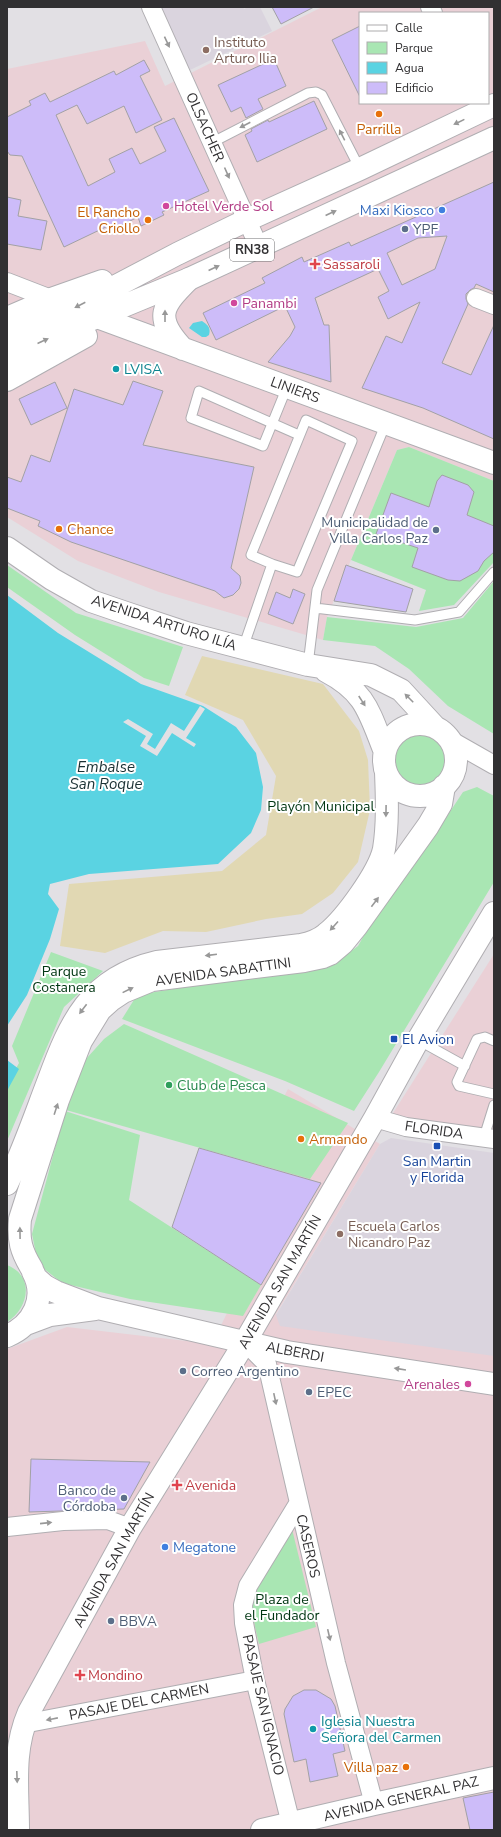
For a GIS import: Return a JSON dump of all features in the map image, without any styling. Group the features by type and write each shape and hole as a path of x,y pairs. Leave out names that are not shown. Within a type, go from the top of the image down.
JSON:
{"main road":[{"name":"RN38","path":"7,338 78,306 177,254 247,220 360,169 482,107"},
{"path":"372,194 404,164 476,132 482,126 482,107"},
{"name":"RN38","path":"7,357 104,320 189,279 494,138"},
{"path":"7,318 50,299 177,254"},
{"path":"183,349 168,331 164,318 167,303 189,279"},
{"path":"7,380 104,320"},
{"name":"LINIERS","path":"104,320 494,462"},
{"name":"AVENIDA ARTURO ILÍA","path":"7,548 52,579 91,601 186,633 315,667"},
{"path":"315,667 371,675 401,690 443,733 455,749 455,769 451,778 444,786 434,793 423,796 412,795 401,790 392,782 385,762 388,742 404,727 414,724 425,724 443,733"},
{"name":"AVENIDA SABATTINI","path":"7,1184 28,1138 66,1035 82,1009 93,996 107,984 125,973 143,965 157,962 301,945 320,938 335,925 366,886 380,862 385,840 385,762 364,702 355,690 341,679 315,667"},
{"name":"AVENIDA SABATTINI","path":"34,1274 23,1255 19,1235 20,1219 58,1100 81,1041 100,1010 123,992 152,980 304,961 330,954 343,943 356,927 424,832 440,804 444,786"},
{"name":"AVENIDA SAN MARTÍN","path":"18,1830 12,1754 23,1724 130,1528 245,1342 375,1118 418,1040 494,913"},
{"name":"ALBERDI","path":"7,1250 26,1261 34,1274 45,1286 98,1308 287,1352 494,1384"},
{"path":"26,1324 34,1314 38,1302 39,1290 34,1274"},
{"name":"ALBERDI","path":"7,1336 26,1324 50,1314 98,1308"},
{"name":"AVENIDA GENERAL PAZ","path":"262,1830 494,1778"}],"street":[{"name":"OLSACHER","path":"151,7 259,247"},
{"path":"7,282 50,299"},
{"path":"476,298 494,305"},
{"path":"443,733 494,765"},
{"name":"FLORIDA","path":"375,1118 406,1127 489,1138"},
{"name":"CASEROS","path":"245,1342 267,1364 298,1504 336,1663 374,1804"},
{"name":"PASAJE SAN IGNACIO","path":"291,1824 255,1680 244,1623 243,1605 248,1586 298,1504"},
{"path":"7,1527 62,1521 108,1520 130,1528"},
{"name":"PASAJE DEL CARMEN","path":"23,1724 255,1680"}],"lane":[{"path":"213,142 308,93 316,92 322,95 360,169"},
{"path":"287,387 272,424 263,446 191,418 199,391 272,424 299,435"},
{"path":"306,420 352,441 297,572 272,564 251,555 306,420"},
{"path":"315,667 315,608 317,590 386,422"},
{"path":"243,648 272,564"},
{"path":"315,608 415,620 459,612 494,572"},
{"path":"494,1041 485,1037 477,1039 457,1082 459,1086 494,1094"},
{"path":"418,1040 465,1066"},
{"path":"489,1138 494,1105"}],"shaded area":[{"name":"Instituto Arturo Ilia","path":"161,7 243,7 244,9 248,7 260,7 272,31 190,70"},
{"path":"322,7 494,7 494,481 409,447 397,450 327,617 323,640 159,592 78,561 7,517 7,69 145,41 165,86"},
{"path":"494,954 494,1146 388,1121"},
{"path":"288,1089 380,1144 276,1314 494,1355 494,1830 7,1830 7,1349 67,1327 212,1344 227,1313 261,1285 172,1227 199,1148 250,1162"},
{"path":"391,1138 494,1153 494,1356 280,1326 276,1315 380,1144"}],"green space":[{"path":"409,447 494,481 494,562 454,605 419,611 426,590 351,560 397,450"},
{"path":"7,565 76,613 183,647 169,686 144,678 75,635 7,587"},
{"path":"494,581 494,734 448,706 409,669 375,646 323,640 327,617 416,627 463,618"},
{"path":"415,733 425,733 435,737 442,744 446,754 446,764 442,774 435,781 425,785 415,785 405,781 398,774 394,764 394,754 398,744 405,737"},
{"path":"477,787 494,796 494,882 354,1111 285,1081 122,1019 137,995 203,984 260,978 332,965 358,946 371,923 422,854 463,792"},
{"name":"Parque Costanera","path":"51,952 103,971 64,1007 7,1141 7,1085 19,1063 12,1046"},
{"name":"Club de Pesca","path":"124,1024 348,1123 310,1179 66,1110 86,1059 104,1039"},
{"path":"65,1111 140,1135 129,1200 261,1285 243,1316 130,1299 62,1283 38,1264 32,1234"},
{"path":"7,1265 16,1270 22,1277 26,1292 20,1309 7,1322"},
{"name":"Plaza de el Fundador","path":"292,1529 316,1627 259,1644 253,1613 255,1595 263,1575"}],"sand":[{"name":"Playón Municipal","path":"202,656 323,684 359,731 368,760 370,810 358,862 333,893 302,914 266,919 206,932 163,931 105,953 60,946 69,884 222,871 266,835 276,776 243,720 185,695"}],"water":[{"path":"202,321 207,325 210,333 206,337 202,337 189,328 193,323"},
{"name":"Embalse San Roque","path":"7,595 58,633 141,684 203,706 236,727 256,753 263,787 261,810 251,833 218,864 89,874 50,884 48,894 59,909 50,939 27,995 7,1026"},
{"path":"7,1060 19,1069 7,1091"}],"pier":[{"path":"200,706 205,709 186,738 196,744 194,747 172,733 157,756 140,746 146,736 123,722 128,719 153,734 147,744 155,749 171,723 184,731"}],"building":[{"path":"272,7 314,7 281,24"},
{"path":"359,26 359,95 332,40"},
{"path":"274,59 286,86 258,99 263,109 246,118 241,107 231,112 218,85"},
{"path":"144,60 150,71 140,76 162,120 136,133 124,106 87,124 77,105 56,115 88,186 115,172 109,159 132,148 140,164 166,151 154,127 174,118 209,191 162,212 164,215 141,226 138,217 112,230 110,225 64,247 22,156 10,155 7,151 7,117 31,105 29,101 45,93 50,102 114,71 116,75"},
{"path":"314,101 327,129 257,162 245,135 252,131 251,129 268,120 269,122"},
{"path":"494,182 494,292 476,284 474,288 466,294 468,304 442,363 471,375 494,325 494,439 423,408 362,388 386,336 402,343 420,302 388,319 378,297 389,291 378,269 315,298 324,325 329,325 331,382 268,362 290,336 295,327 285,306 216,340 203,313 265,283 262,278 302,257 304,262 349,242 351,246","holes":["447,236 435,269 402,285 387,253 418,238"]},
{"path":"7,197 21,200 18,216 47,221 41,250 7,244"},
{"path":"133,381 163,391 143,445 254,467 231,568 240,576 241,583 239,589 233,595 224,598 215,591 71,542 38,526 40,521 7,508 7,477 21,482 31,455 50,462 74,389 123,405"},
{"path":"55,382 67,408 31,425 19,399"},
{"name":"Municipalidad de Villa Carlos Paz","path":"442,475 468,485 474,492 467,515 494,526 494,552 484,561 478,571 460,581 448,580 412,567 418,548 376,534 391,493 429,507 437,481"},
{"path":"346,565 413,589 406,612 334,601"},
{"path":"293,589 305,594 293,624 268,614 276,592 290,598"},
{"path":"199,1148 321,1183 261,1285 172,1227"},
{"path":"31,1459 150,1462 124,1509 29,1512"},
{"name":"Iglesia Nuestra Señora del Carmen","path":"304,1690 316,1690 331,1699 335,1706 345,1751 333,1754 338,1776 310,1782 306,1759 294,1762 284,1714 285,1709 293,1696"},
{"path":"494,1792 494,1830 470,1830 463,1798"}],"place":[{"name":"Instituto Arturo Ilia","path":"206,50"},
{"name":"Parrilla","path":"379,114"},
{"name":"Hotel Verde Sol","path":"166,206"},
{"name":"Maxi Kiosco","path":"442,210"},
{"name":"El Rancho Criollo","path":"148,220"},
{"name":"YPF","path":"405,229"},
{"name":"Sassaroli","path":"315,264"},
{"name":"Panambi","path":"234,303"},
{"name":"LVISA","path":"116,369"},
{"name":"Chance","path":"59,529"},
{"name":"Municipalidad de Villa Carlos Paz","path":"436,530"},
{"name":"El Avion","path":"394,1039"},
{"name":"Club de Pesca","path":"169,1085"},
{"name":"Armando","path":"301,1139"},
{"name":"San Martin y Florida","path":"437,1146"},
{"name":"Escuela Carlos Nicandro Paz","path":"340,1234"},
{"name":"Correo Argentino","path":"183,1371"},
{"name":"Arenales","path":"468,1384"},
{"name":"EPEC","path":"309,1392"},
{"name":"Avenida","path":"177,1485"},
{"name":"Banco de Córdoba","path":"124,1498"},
{"name":"Megatone","path":"165,1547"},
{"name":"BBVA","path":"111,1621"},
{"name":"Mondino","path":"80,1675"},
{"name":"Iglesia Nuestra Señora del Carmen","path":"313,1729"},
{"name":"Villa paz","path":"406,1767"}]}
